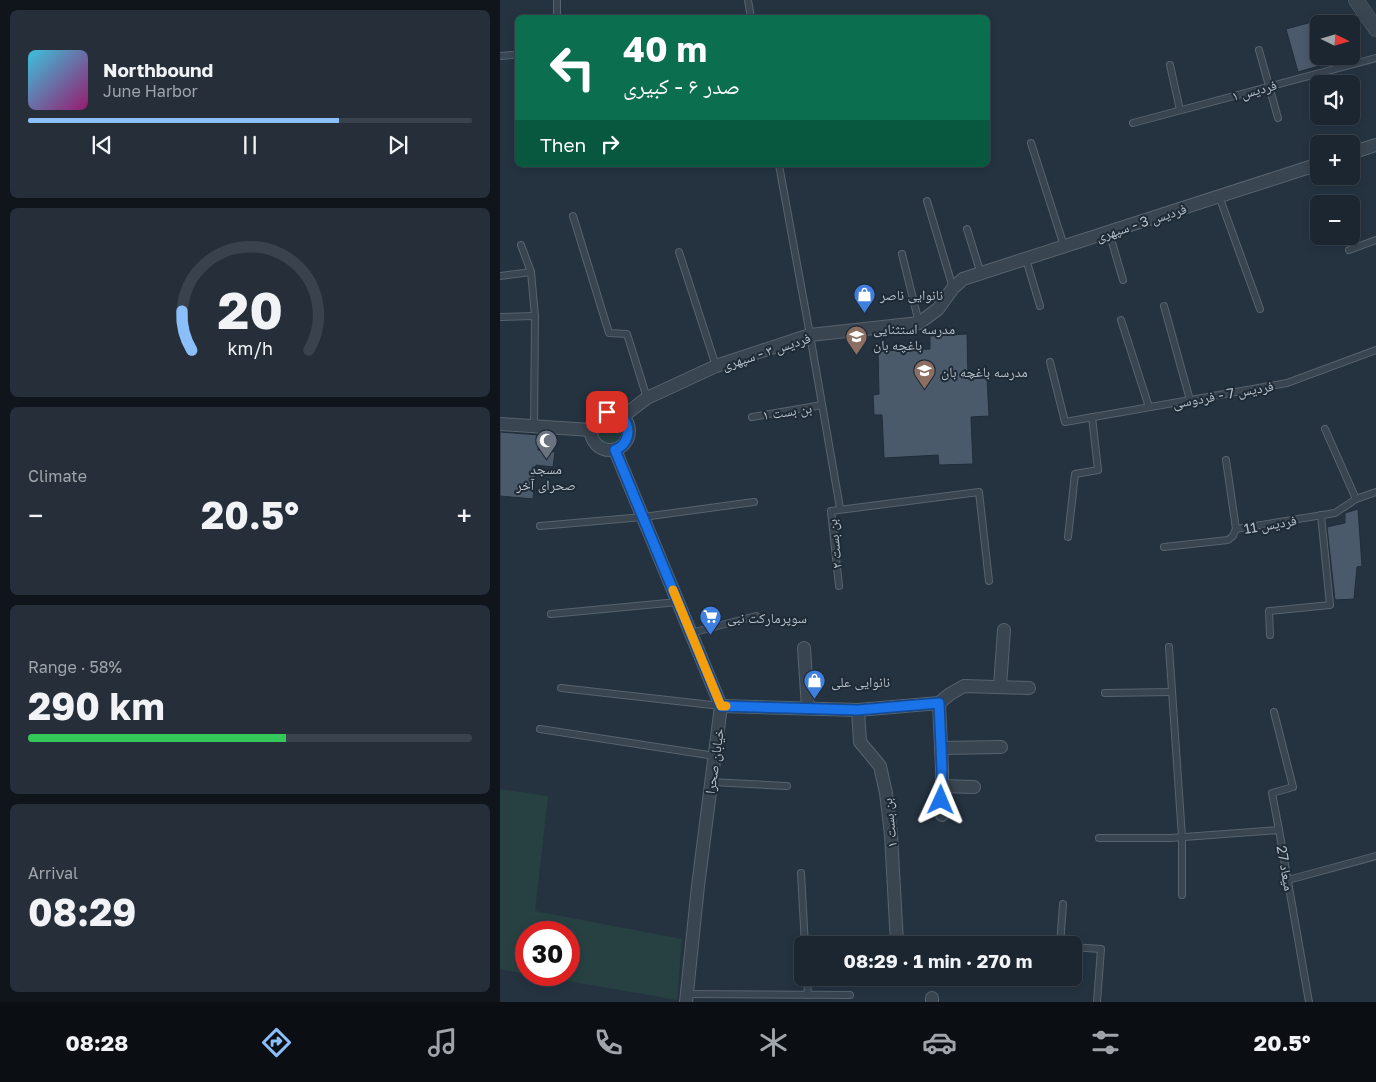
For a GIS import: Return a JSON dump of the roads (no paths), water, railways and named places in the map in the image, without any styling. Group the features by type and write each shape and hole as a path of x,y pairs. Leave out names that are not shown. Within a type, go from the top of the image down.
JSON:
{"street":[{"path":"1356,0 1376,29"},
{"path":"1368,0 1376,29"},
{"path":"1360,150 1376,145"},
{"name":"فردیس 3 - سپهری","path":"953,288 963,279 1310,167"},
{"path":"919,323 938,309 953,288"},
{"name":"فردیس ۳ - سپهری","path":"622,416 647,398 716,366 810,335 919,323"},
{"path":"612,412 622,416 628,425 628,435 624,444 615,450 600,448 593,440 591,430 594,420 602,414 612,412"},
{"path":"500,424 591,430"},
{"path":"615,450 721,706 858,710 939,703 964,686 1029,688"},
{"path":"1000,687 1004,630"},
{"path":"804,648 808,708"},
{"path":"939,703 942,815"},
{"name":"خیابان صحرا","path":"686,998 721,706"},
{"name":"بن بست ۱","path":"858,710 860,742 880,766 886,793 891,835 897,936"},
{"path":"941,748 1000,747"},
{"path":"941,786 974,787"}],"lane":[{"path":"557,0 557,15"},
{"path":"748,0 750,15"},
{"path":"1258,50 1278,118"},
{"path":"500,56 512,55"},
{"name":"فردیس ۱","path":"1133,122 1376,58"},
{"path":"1170,65 1180,110"},
{"path":"1031,143 1064,246"},
{"path":"779,167 840,508 979,492 990,581"},
{"path":"1219,196 1260,309"},
{"path":"927,200 953,288"},
{"path":"573,216 609,333 627,334 647,398"},
{"path":"967,229 981,274"},
{"path":"1109,232 1123,280"},
{"path":"1349,250 1376,240"},
{"path":"521,245 531,272 535,316 534,427"},
{"path":"679,252 716,366"},
{"path":"902,254 919,323"},
{"path":"1026,259 1040,306"},
{"path":"500,276 531,272"},
{"path":"1164,306 1190,400"},
{"path":"500,317 535,316"},
{"path":"1121,320 1149,407"},
{"name":"فردیس 7 - فردوسی","path":"1050,362 1065,422 1287,383 1376,350"},
{"name":"بن بست ۱","path":"752,417 822,405"},
{"path":"1068,537 1075,474 1098,470 1092,417"},
{"path":"1325,429 1356,499"},
{"path":"1226,460 1236,529"},
{"name":"فردیس 11","path":"1164,548 1228,540 1233,536 1236,529 1335,513 1356,499 1376,492"},
{"path":"540,526 643,517 754,502"},
{"name":"بن بست ۲","path":"839,586 831,510 840,508"},
{"path":"1270,635 1269,610 1330,605 1321,515"},
{"path":"551,614 678,602"},
{"path":"691,633 756,616"},
{"path":"1169,647 1182,837 1182,895"},
{"path":"561,688 721,706"},
{"path":"1105,693 1172,692"},
{"path":"1274,712 1293,787 1272,792 1279,830"},
{"path":"540,729 714,756"},
{"path":"711,782 788,786"},
{"name":"میعاد 27","path":"1099,838 1182,837 1279,830 1309,1002"},
{"path":"1288,880 1376,856"},
{"path":"801,873 804,936"},
{"path":"1061,936 1064,904"},
{"path":"1082,947 1102,949 1098,1002"},
{"path":"807,986 808,995"},
{"path":"686,998 850,995"}],"place":[{"name":"نانوایی ناصر","path":"864,313"},
{"name":"مدرسه استثنایی باغچه بان","path":"857,355"},
{"name":"مدرسه باغچه بان","path":"925,390"},
{"name":"مسجد صحرای آخر","path":"546,459"},
{"name":"سوپرمارکت نبی","path":"711,636"},
{"name":"نانوایی علی","path":"815,700"}]}
